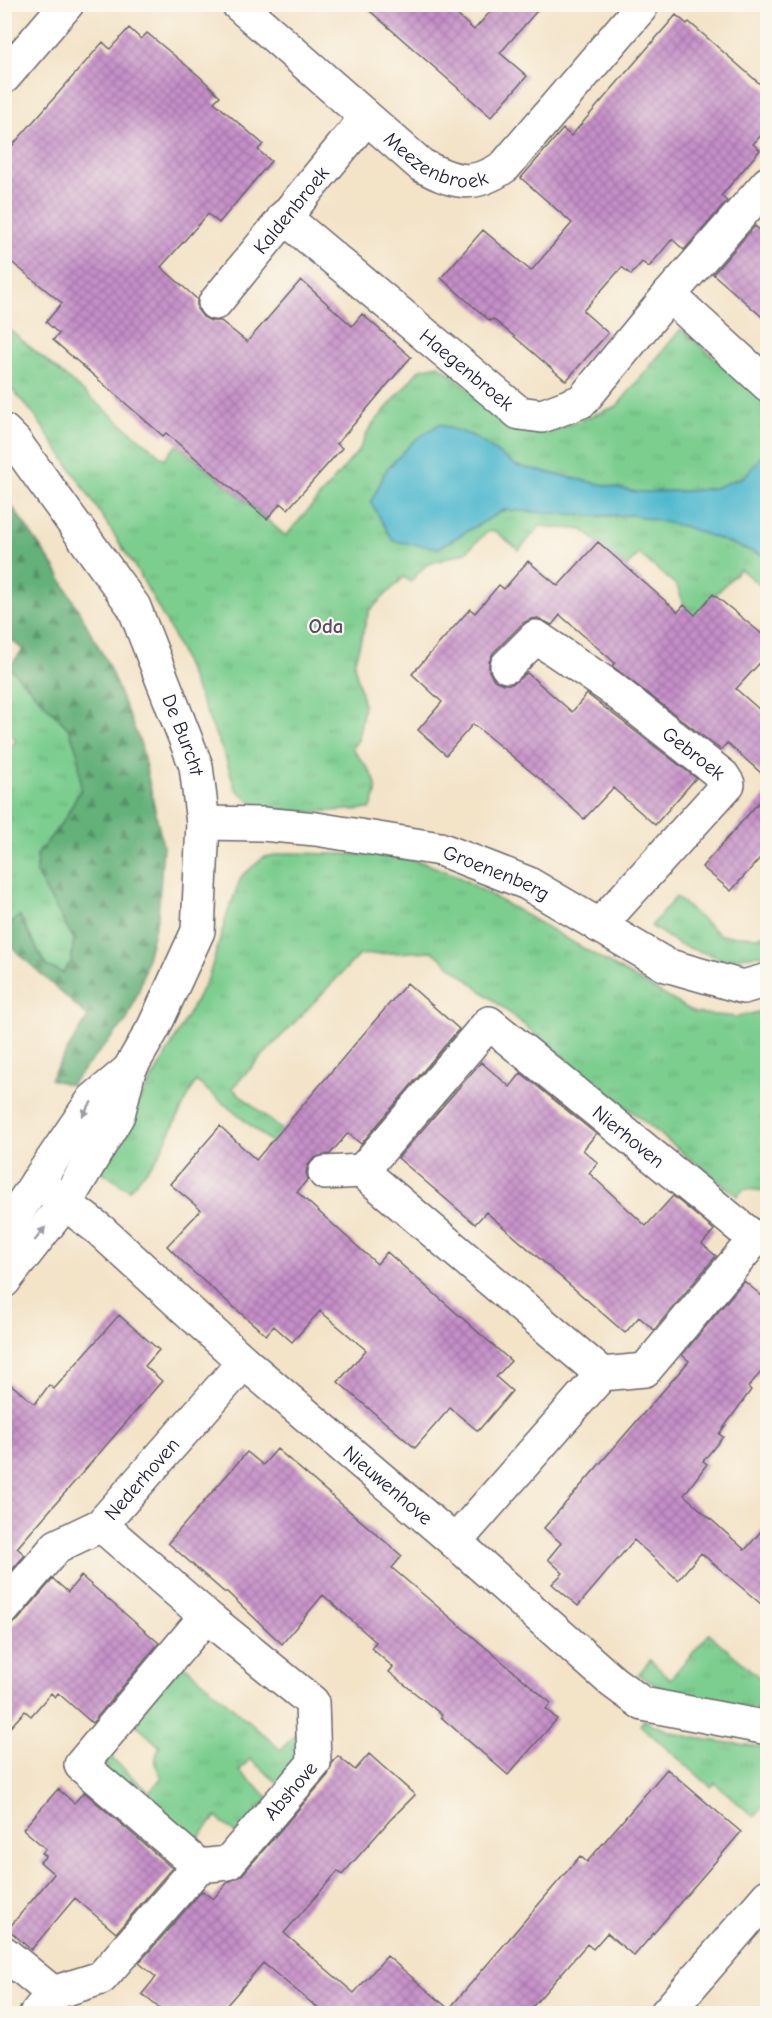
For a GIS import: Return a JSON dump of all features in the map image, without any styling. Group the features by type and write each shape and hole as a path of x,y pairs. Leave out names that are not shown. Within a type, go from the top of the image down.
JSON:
{"street":[{"path":"4,77 67,4"},
{"name":"Meezenbroek","path":"238,4 421,165 446,178 464,182 488,177 505,166 641,7 638,4"},
{"name":"Kaldenbroek","path":"215,303 366,118"},
{"name":"Haegenbroek","path":"284,218 519,413 542,416 582,401 669,295 768,183"},
{"path":"669,295 768,385"},
{"name":"De Burcht","path":"4,431 15,442 134,607 196,766 203,823 198,931 154,1027 129,1070 118,1115 66,1202 4,1281"},
{"name":"Gebroek","path":"507,666 536,637 610,687 723,776 728,784 599,926"},
{"name":"Groenenberg","path":"203,823 262,824 316,829 440,849 527,883 666,965 743,987 768,980"},
{"name":"Nierhoven","path":"363,1171 489,1023 755,1239 645,1370 602,1374"},
{"name":"De Burcht","path":"4,1231 93,1100 129,1070"},
{"path":"325,1173 363,1171 602,1374 455,1542"},
{"name":"Nieuwenhove","path":"37,1182 100,1230 244,1362 455,1542 613,1682 643,1704 768,1728"},
{"name":"Nederhoven","path":"4,1608 57,1546 101,1525 244,1362"},
{"name":"Abshove","path":"101,1525 206,1616 312,1702 314,1763 228,1863 199,1866"},
{"path":"4,1953 45,2003 101,1978 199,1866 81,1765 206,1616"},
{"path":"666,2013 768,1896"}],"green space":[{"path":"5,326 164,459 177,445 286,536 359,450 369,429 420,369 439,365 519,428 548,433 617,406 681,329 762,398 767,450 745,476 714,488 636,492 517,466 473,436 414,441 387,469 371,502 438,548 504,510 648,517 686,527 767,557 767,591 740,569 695,616 684,605 677,586 639,554 626,567 583,530 540,526 519,550 495,531 487,532 466,552 426,565 410,582 404,577 369,611 354,664 364,706 358,740 352,748 376,783 370,809 309,812 269,809 251,802 235,788 226,759 172,633 140,575 33,413 5,382"},
{"path":"4,495 55,568 106,660 141,745 163,846 158,915 140,987 127,1020 70,1085 50,1079 88,1017 5,941 5,929 19,916 46,966 63,973 71,962 74,939 36,874 37,855 64,820 81,789 78,754 69,729 9,667 23,650 5,634"},
{"path":"9,667 69,729 78,754 81,788 64,820 37,855 74,939 71,962 63,973 46,966 20,916 5,929 4,753 16,741 5,730 5,673"},
{"path":"288,853 375,855 422,862 455,875 695,1013 737,1017 767,1010 767,1191 744,1189 737,1196 432,951 359,955 232,1088 320,1162 310,1174 196,1081 157,1158 129,1190 99,1170 209,976 241,877 264,857"},
{"path":"676,897 720,935 758,937 767,933 767,954 723,959 680,945 651,926"},
{"path":"709,1634 767,1684 767,1711 676,1696 638,1675 650,1660 670,1679"},
{"path":"183,1664 281,1750 300,1729 304,1758 280,1785 250,1759 239,1771 269,1798 237,1835 216,1817 193,1844 107,1770 105,1752 149,1792 162,1778 156,1762 156,1755 160,1747 132,1721"},
{"path":"644,1720 689,1737 767,1748 767,1802 754,1817 715,1783 711,1787 640,1725"}],"water":[{"path":"439,424 473,436 517,466 636,492 714,488 745,476 767,450 767,557 686,527 632,515 597,516 504,510 438,548 393,541 371,502 387,469 414,441"}],"building":[{"path":"362,4 445,4 474,30 497,4 543,4 500,53 527,76 491,117"},
{"path":"676,15 687,24 689,22 768,91 768,128 753,144 760,150 721,196 727,201 684,250 672,239 649,267 642,262 631,275 622,267 583,311 608,333 566,381 493,319 490,321 441,278 483,230 531,271 572,223 521,178 563,129 571,136"},
{"path":"129,28 141,39 147,33 199,76 220,96 214,102 263,144 258,150 271,161 219,223 208,214 161,267 197,299 197,309 203,317 211,321 221,321 247,342 301,280 352,326 362,314 411,357 337,444 342,448 288,509 281,503 267,519 166,433 163,436 53,340 59,334 46,322 62,303 4,256 4,155 103,42 110,49"},
{"path":"755,226 768,237 768,322 713,274"},
{"path":"598,542 678,612 684,605 695,615 713,594 768,639 768,654 736,689 768,717 768,779 727,743 721,750 612,666 615,663 560,615 552,625 538,618 523,623 493,653 489,662 489,671 494,680 503,684 512,684 527,673 572,712 587,694 696,778 655,825 613,788 584,819 473,724 446,755 418,730 442,702 412,674 470,609 475,613 499,585 504,589 528,561 558,586"},
{"path":"768,792 768,849 731,891 702,867"},
{"path":"407,983 459,1029 361,1144 348,1133 330,1154 314,1158 308,1165 306,1173 308,1179 297,1192 377,1264 387,1252 511,1361 496,1377 512,1391 478,1431 450,1408 415,1448 338,1382 366,1350 320,1311 292,1342 274,1326 266,1335 191,1270 167,1246 201,1210 170,1184 220,1126 256,1160"},
{"path":"481,1062 510,1087 521,1073 596,1134 583,1150 598,1163 589,1173 646,1226 673,1196 714,1230 702,1244 716,1256 654,1330 639,1317 625,1333 486,1212 475,1224 398,1158"},
{"path":"744,1281 768,1301 768,1364 748,1387 751,1390 719,1434 723,1437 703,1461 707,1464 684,1495 745,1550 768,1523 768,1610 701,1553 678,1580 634,1540 578,1606 552,1584 563,1573 548,1559 561,1543 544,1528 689,1361 682,1355"},
{"path":"119,1315 159,1350 145,1366 162,1381 17,1548 25,1555 4,1579 4,1379 35,1404 49,1385 54,1389"},
{"path":"277,1449 402,1556 392,1568 551,1703 546,1709 557,1719 508,1775 441,1717 442,1715 389,1672 393,1667 371,1648 376,1642 323,1595 282,1644 227,1592 224,1592 168,1543 247,1452 263,1465"},
{"path":"81,1576 159,1643 92,1723 58,1693 55,1697 51,1693 31,1716 25,1711 4,1734 4,1626 11,1625 18,1620 53,1579 68,1592"},
{"path":"369,1754 415,1795 342,1875 338,1871 284,1933 354,1993 387,1956 449,2009 580,1856 587,1862 667,1769 741,1832 634,1956 607,1933 593,1949 587,1944 527,2013 324,2013 263,1963 220,2013 165,2013 142,1994 156,1977 139,1963 202,1891 213,1899 228,1882 242,1875 328,1775 333,1761 338,1756 355,1770"},
{"path":"58,1789 74,1803 84,1792 172,1868 116,1933 75,1898 31,1950 8,1929 54,1874 40,1862 46,1856 42,1853 46,1849 23,1829"}],"district":[{"name":"Oda","path":"326,626"}]}
